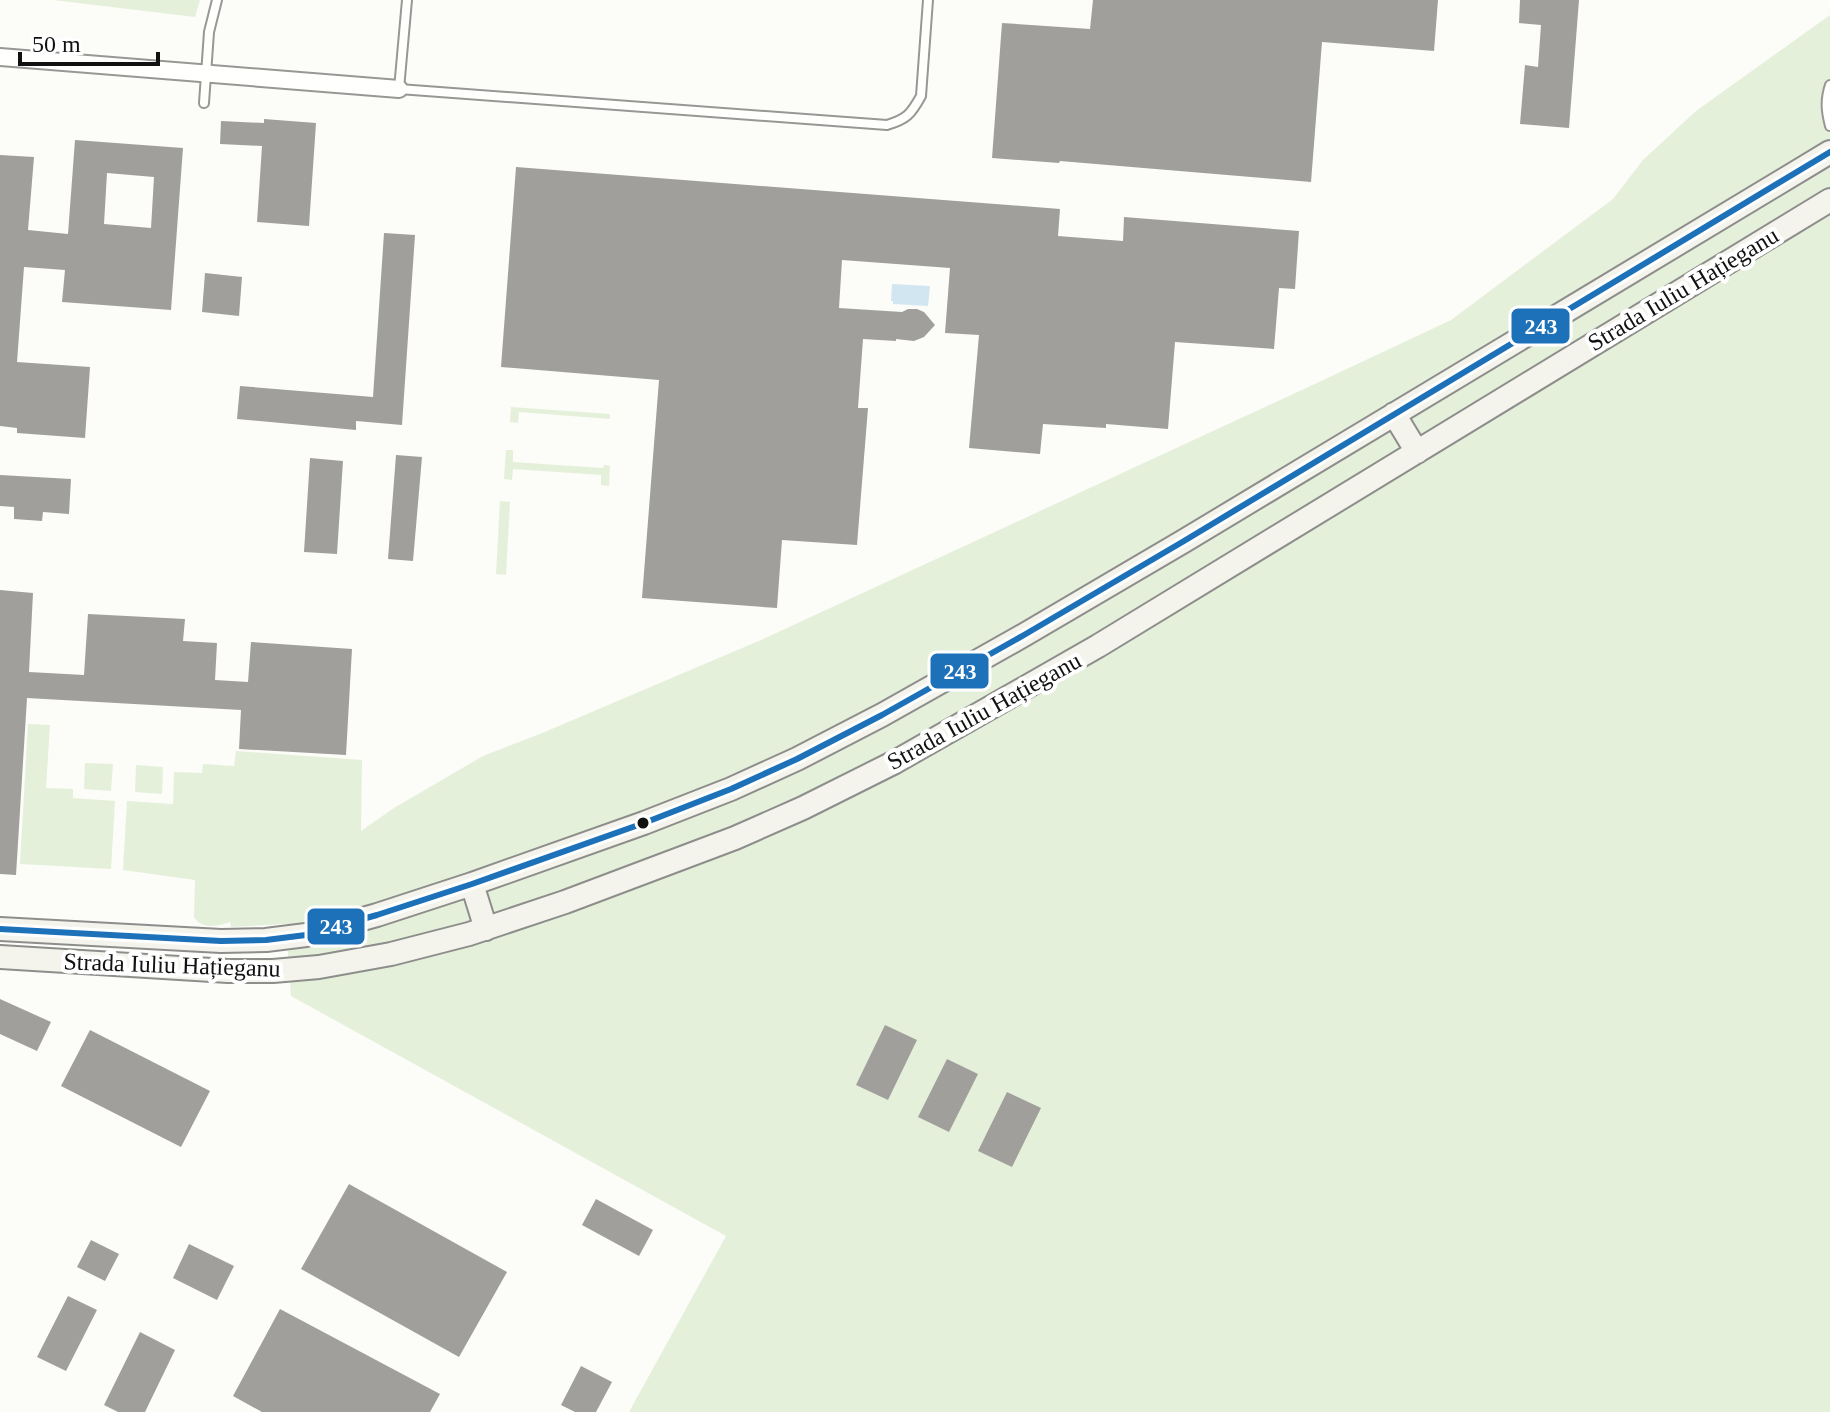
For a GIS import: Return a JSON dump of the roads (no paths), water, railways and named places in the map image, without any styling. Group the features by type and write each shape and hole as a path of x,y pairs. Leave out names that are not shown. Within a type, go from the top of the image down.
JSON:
{"main road":[{"name":"Strada Iuliu Hațieganu","path":"0,929 183,939 266,940 320,932 472,884 686,808 767,774 896,708 1075,606 1830,152"},
{"name":"Strada Iuliu Hațieganu","path":"0,957 188,969 255,971 319,967 391,954 486,929 721,843 859,781 985,712 1112,638 1830,200"},
{"path":"1394,414 1417,452"},
{"path":"472,884 486,929"}],"street":[{"path":"0,57 399,89"}],"lane":[{"path":"204,103 209,32 217,0"},
{"path":"407,0 399,89 887,125 905,120 921,96 928,0"},
{"path":"1830,85 1826,111 1830,126"}],"water":[{"path":"892,284 930,286 928,306 893,304"}]}
